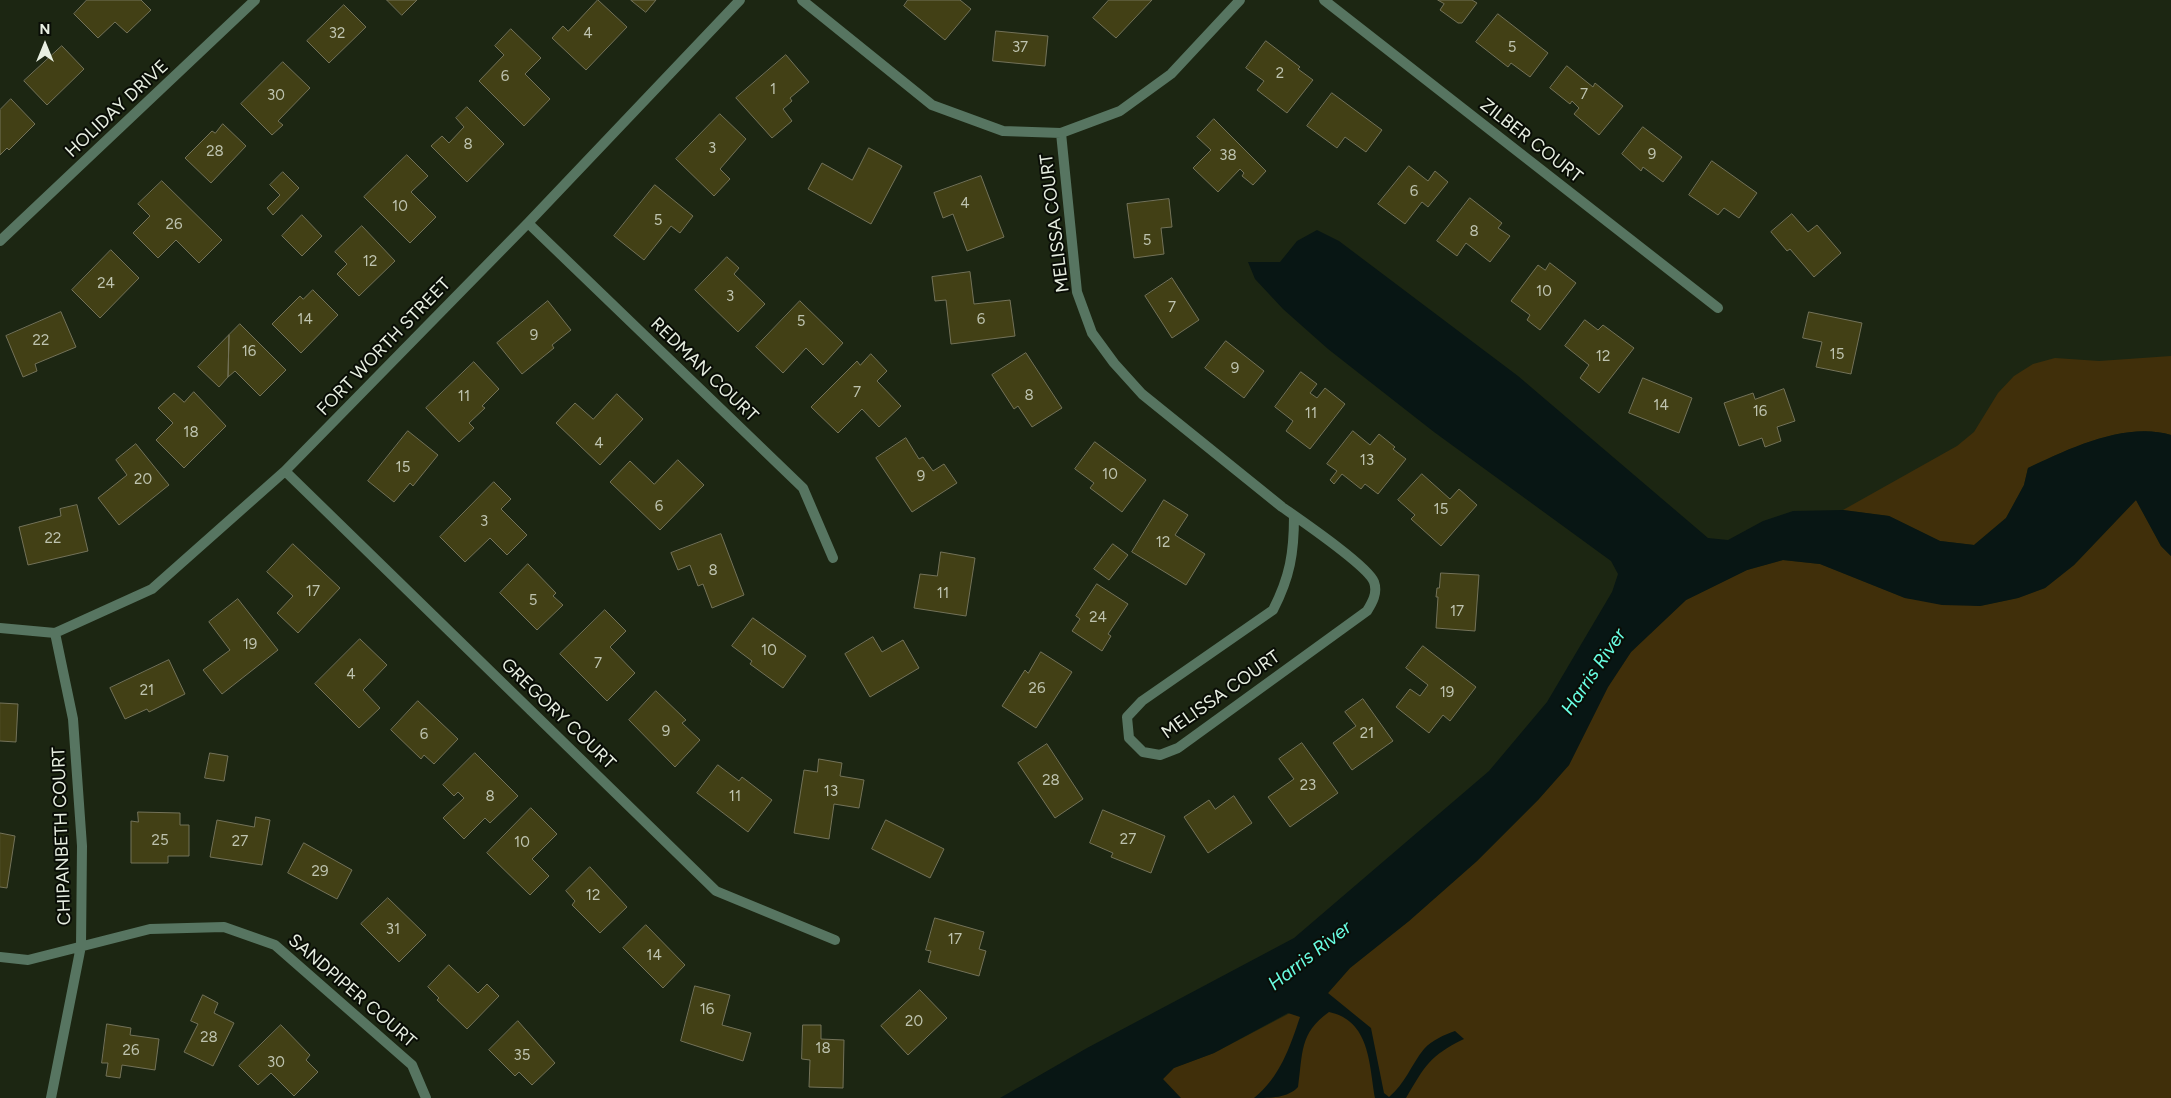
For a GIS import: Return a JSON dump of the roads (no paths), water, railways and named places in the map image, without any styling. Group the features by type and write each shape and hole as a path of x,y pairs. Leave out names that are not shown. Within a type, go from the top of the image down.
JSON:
{"street":[{"name":"HOLIDAY DRIVE","path":"0,241 255,0"},
{"name":"FORT WORTH STREET","path":"0,628 55,633 152,589 285,471 528,223 740,0"},
{"path":"802,0 932,105 1003,131 1061,133 1120,111 1164,80 1240,0"},
{"name":"ZILBER COURT","path":"1324,0 1718,308"},
{"name":"MELISSA COURT","path":"1061,133 1077,292 1092,333 1114,363 1142,394 1362,568 1374,582 1374,599 1367,611 1178,748 1160,756 1143,752 1129,738 1127,717 1142,701 1273,610 1290,572 1294,516"},
{"name":"REDMAN COURT","path":"528,223 803,488 833,558"},
{"name":"GREGORY COURT","path":"285,471 716,891 835,940"},
{"name":"CHIPANBETH COURT","path":"51,1098 81,946 82,846 73,719 55,633"},
{"name":"SANDPIPER COURT","path":"0,957 28,960 150,929 224,927 275,945 412,1065 426,1098"}],"water":[{"name":"Harris River","path":"1317,230 1339,241 1518,376 1708,538 1728,540 1763,521 1793,511 1843,510 1889,516 1940,541 1974,545 2006,518 2024,485 2028,468 2098,439 2117,434 2154,432 2171,435 2171,556 2161,546 2136,500 2074,565 2045,588 2018,598 1980,606 1942,605 1905,598 1820,564 1783,560 1747,570 1686,600 1631,652 1608,687 1569,765 1538,800 1477,861 1409,921 1350,968 1328,993 1371,1028 1384,1093 1389,1097 1404,1080 1419,1055 1431,1043 1455,1031 1464,1039 1443,1051 1429,1063 1406,1098 1375,1098 1369,1058 1360,1034 1353,1024 1343,1017 1329,1012 1319,1020 1307,1036 1302,1054 1298,1087 1284,1095 1254,1098 1271,1081 1288,1050 1300,1017 1288,1013 1214,1053 1174,1068 1163,1079 1181,1098 1000,1098 1087,1048 1294,938 1489,771 1547,702 1612,592 1618,574 1611,561 1434,432 1328,349 1283,309 1255,279 1248,262 1280,262 1297,241"}]}
